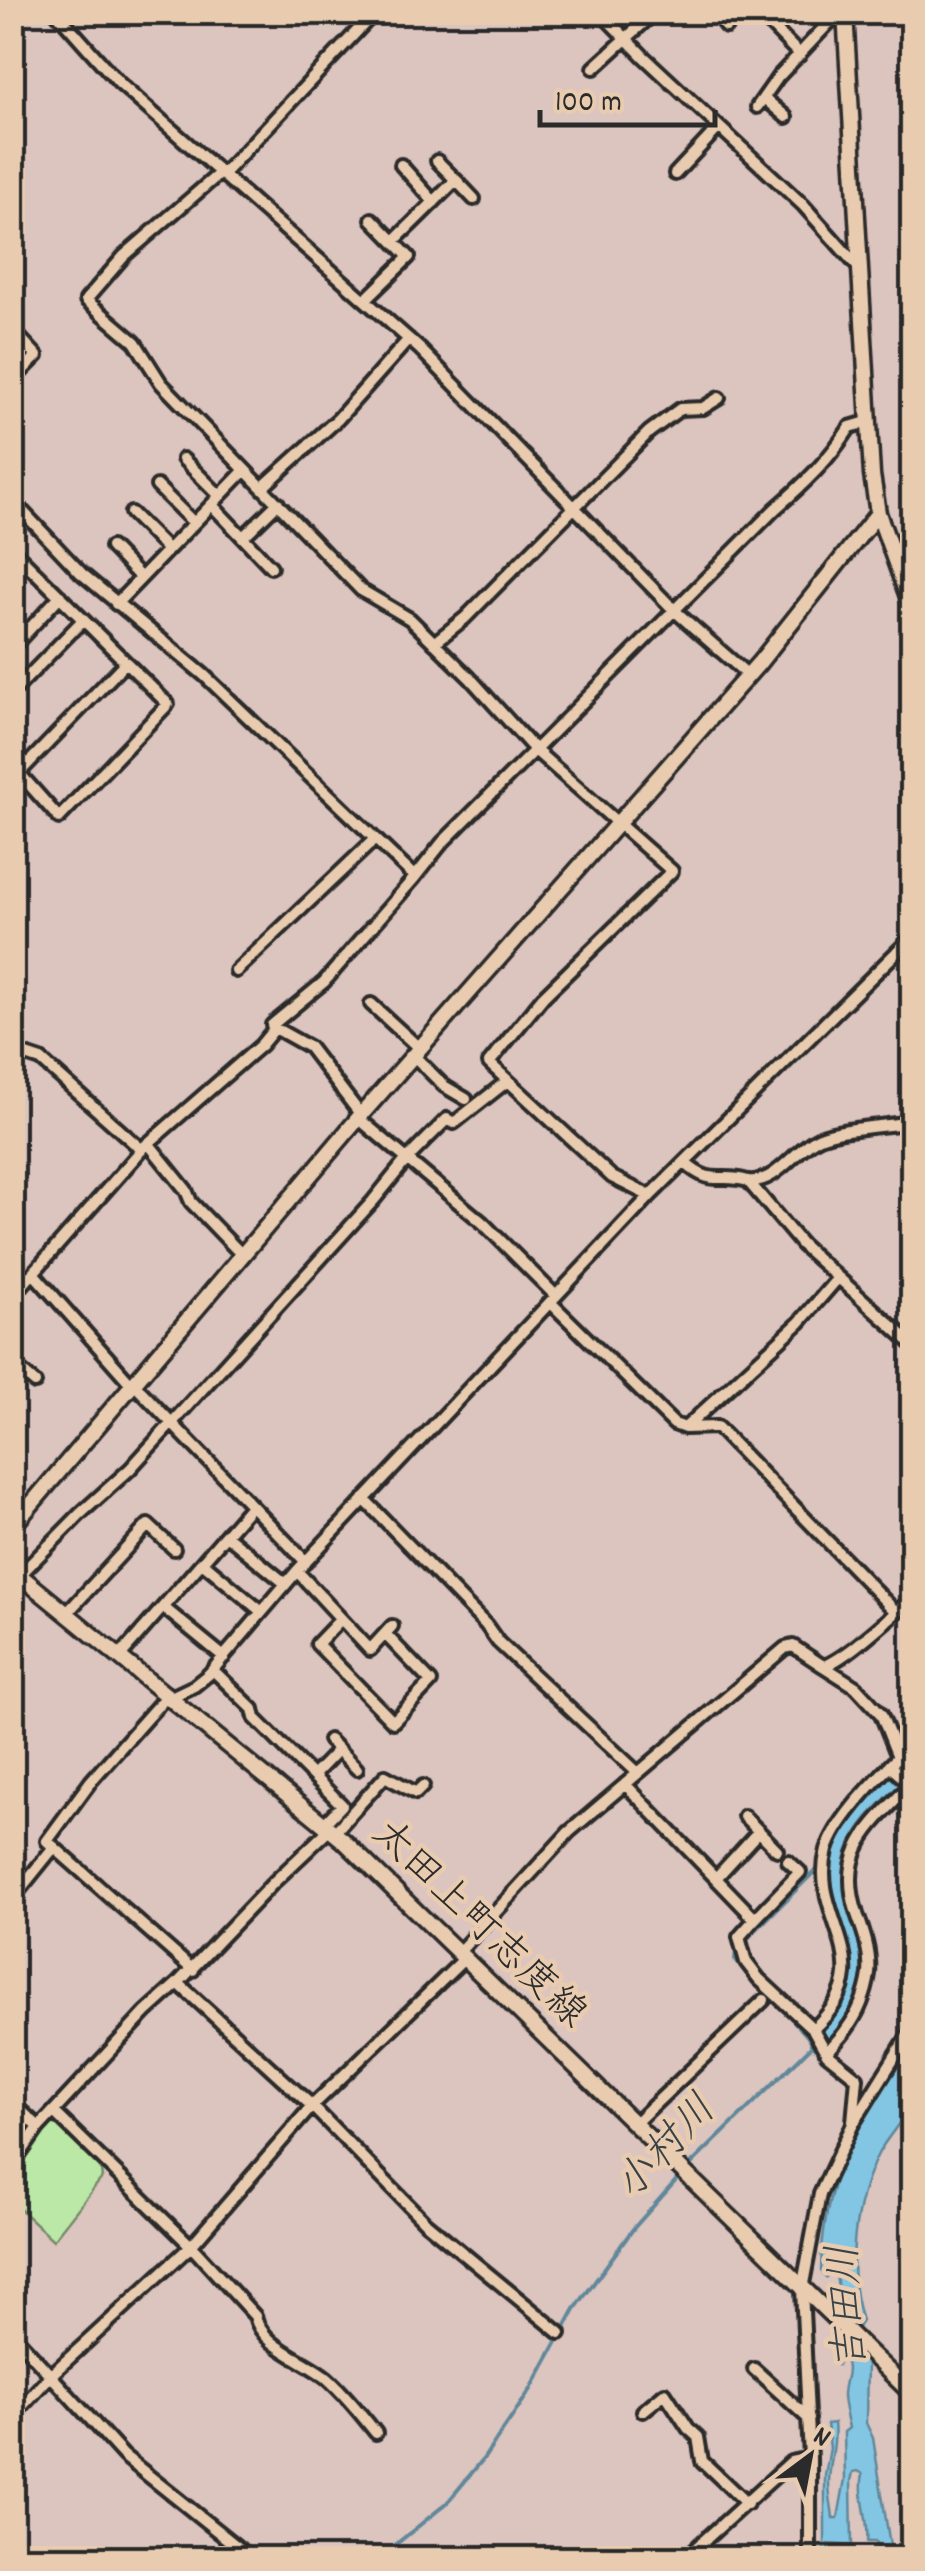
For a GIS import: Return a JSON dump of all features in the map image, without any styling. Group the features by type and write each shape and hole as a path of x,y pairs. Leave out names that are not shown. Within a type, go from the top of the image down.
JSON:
{"street":[{"path":"56,12 119,83 409,339 675,611 748,675"},
{"path":"375,12 220,174 124,256 86,300 135,342 161,382 362,590 410,619 536,750 672,871 543,996 489,1063 612,1177 650,1196"},
{"path":"600,12 803,205 859,269"},
{"path":"594,68 655,12"},
{"path":"714,12 726,27"},
{"path":"786,117 761,102 800,54 842,12"},
{"path":"842,12 867,422 878,514 905,578 912,608"},
{"path":"762,16 800,54"},
{"path":"675,174 718,127"},
{"path":"438,161 474,199"},
{"path":"401,166 434,202"},
{"path":"394,241 456,180"},
{"path":"364,300 408,257 372,219"},
{"path":"12,329 37,356 12,381"},
{"path":"262,487 338,419 409,339"},
{"path":"434,642 465,618 649,432 680,409 703,408 720,398"},
{"path":"272,1025 324,982 442,843 775,509 814,476 850,427 867,422"},
{"path":"184,460 243,537 272,567"},
{"path":"116,604 246,470"},
{"path":"158,486 194,524"},
{"path":"12,500 81,572 204,675 415,877"},
{"path":"243,537 278,503"},
{"path":"131,513 168,550"},
{"path":"12,1527 360,1117 748,675 878,514"},
{"path":"111,547 142,578"},
{"path":"15,556 60,596 83,620 126,662 168,704 59,818 16,769 126,662"},
{"path":"12,648 60,596"},
{"path":"12,693 83,620"},
{"path":"236,971 375,839"},
{"path":"192,1970 47,1842 92,1780 169,1695 194,1686 212,1670 301,1566 650,1196 912,937"},
{"path":"371,1004 444,1086 466,1099"},
{"path":"12,1297 145,1146 261,1045 275,1028 309,1047 360,1117 483,1223 674,1424 685,1428 718,1427 896,1612"},
{"path":"13,1050 41,1060 145,1146 186,1190 190,1202 243,1256"},
{"path":"12,1592 19,1574 130,1470 407,1159 447,1119 454,1122 506,1082"},
{"path":"685,1163 710,1179 767,1178 821,1136 912,1122"},
{"path":"748,1181 802,1245 912,1344"},
{"path":"34,1274 134,1385 252,1506 370,1650 389,1630 431,1682 393,1722 318,1644 342,1619"},
{"path":"685,1428 799,1323 837,1279"},
{"path":"12,1363 34,1383"},
{"path":"364,1500 498,1642 638,1773"},
{"path":"120,1656 252,1506"},
{"path":"67,1612 148,1525 174,1549"},
{"path":"226,1535 286,1584"},
{"path":"202,1562 262,1612"},
{"name":"太田上町志度線","path":"19,1574 329,1829 912,2394"},
{"path":"823,1666 837,1662 912,1600"},
{"path":"163,1607 224,1657"},
{"path":"12,2417 52,2374 191,2246 312,2106 461,1956 569,1832 785,1648 793,1646 856,1687 881,1714 894,1762 912,1784 870,1827 852,1861 849,1879 868,1948 869,1971 857,2013 826,2051"},
{"path":"212,1670 342,1805 329,1829"},
{"path":"329,1740 357,1769"},
{"path":"814,2032 839,1997 845,1974 845,1954 826,1886 828,1846 850,1813 912,1742"},
{"path":"313,1776 338,1750"},
{"path":"12,2166 39,2128 146,2012 386,1776 416,1793 422,1786"},
{"path":"625,1784 755,1918"},
{"path":"744,1816 778,1850"},
{"path":"716,1878 759,1831"},
{"path":"12,1899 54,1846"},
{"path":"788,1861 800,1872 755,1918 741,1944 746,1962 759,1979 856,2078 854,2124"},
{"path":"178,1984 312,2106 426,2222 560,2333"},
{"path":"634,2124 764,2000"},
{"path":"810,2558 809,2419 802,2289 820,2194 854,2124 912,2029"},
{"path":"12,2103 39,2128"},
{"path":"55,2113 191,2246 256,2316 258,2327 280,2348 326,2378 376,2433"},
{"path":"12,2333 124,2456 251,2558"},
{"path":"754,2369 809,2419"},
{"path":"643,2411 665,2394 698,2437 702,2461 746,2504"},
{"path":"685,2558 791,2462 810,2458"}],"green space":[{"path":"56,2119 100,2163 102,2178 53,2240 13,2203 13,2189 22,2155"}],"water":[{"path":"912,1755 912,1772 867,1818 848,1850 844,1885 859,1941 859,1988 847,2016 814,2049 810,2044 840,2007 849,1980 848,1942 833,1888 835,1851 857,1811"},
{"name":"吉田川","path":"912,2038 914,2094 870,2173 858,2214 853,2258 862,2321 857,2329 856,2347 867,2360 866,2423 873,2438 892,2558 882,2558 875,2542 867,2542 863,2474 858,2471 853,2472 851,2481 852,2546 829,2544 825,2558 825,2476 830,2448 827,2424 834,2423 835,2431 829,2483 833,2518 838,2518 845,2479 844,2432 849,2428 843,2394 847,2370 842,2353 837,2366 835,2330 841,2313 835,2266 826,2277 821,2271 823,2235 848,2147"}],"waterway":[{"path":"756,1983 735,1959 736,1950 819,1867"},
{"path":"781,2006 814,2044"},
{"name":"小村川","path":"686,2169 815,2043"},
{"name":"小村川","path":"379,2558 447,2503 484,2458 531,2389 575,2309 633,2229 680,2176"}]}
